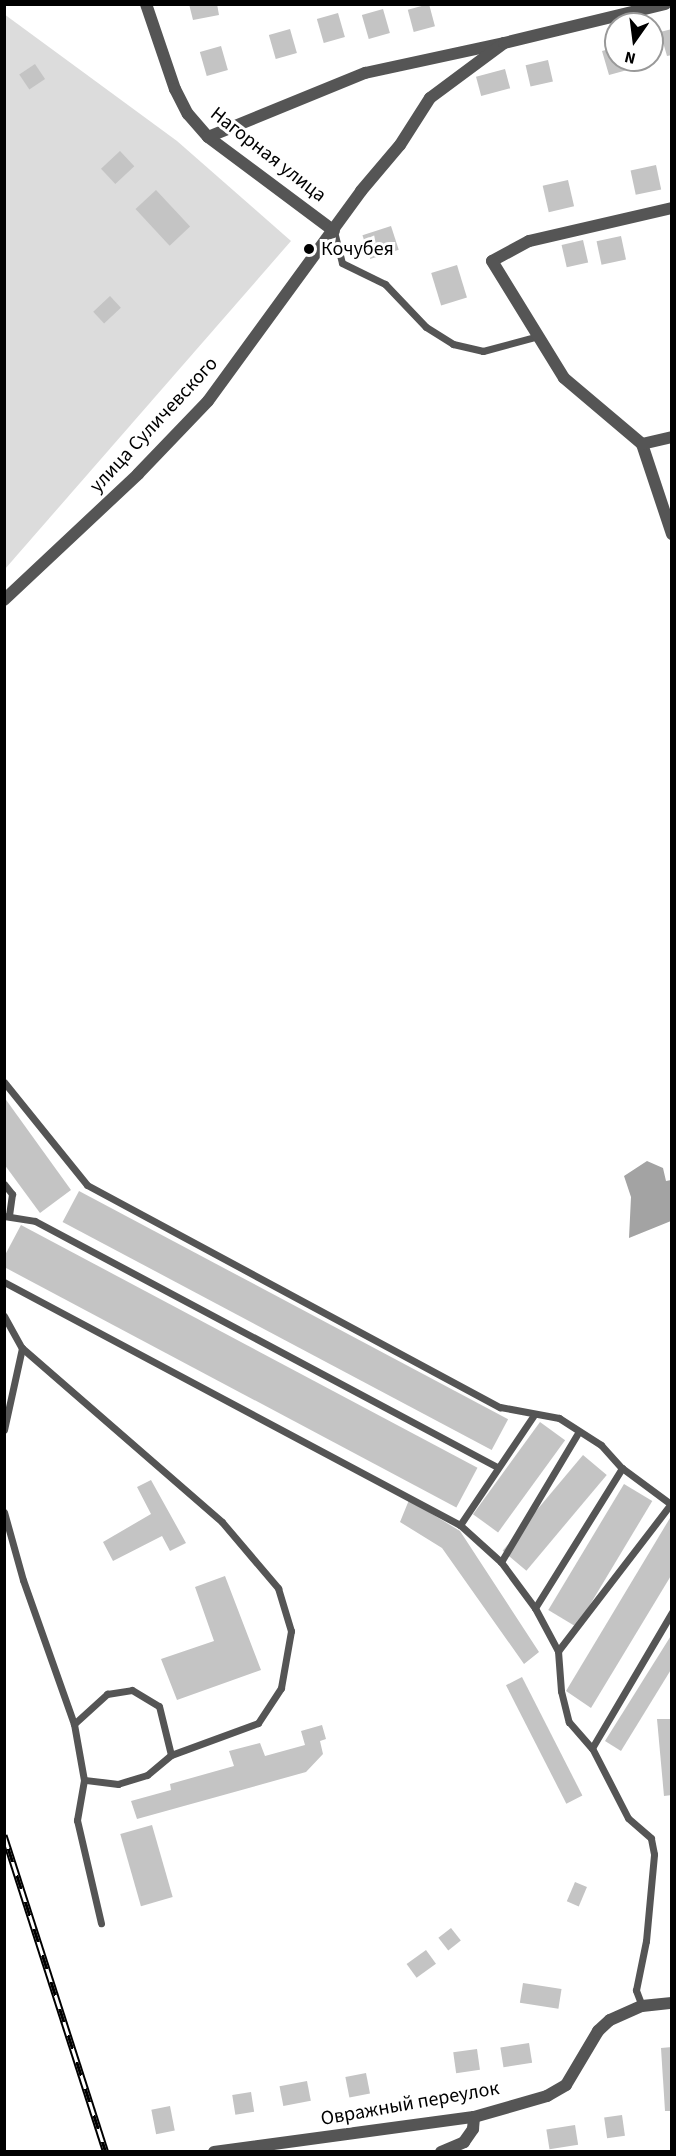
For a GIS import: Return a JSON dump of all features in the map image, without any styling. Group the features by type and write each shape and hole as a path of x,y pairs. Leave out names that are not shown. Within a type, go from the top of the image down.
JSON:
{"street":[{"name":"Нагорная улица","path":"146,4 175,89 188,114 208,137 334,231"},
{"path":"208,137 364,73 504,43 665,4"},
{"name":"улица Суличевского","path":"4,600 138,474 208,401 400,145 430,98 504,43"},
{"path":"672,208 529,241 518,249 492,261 564,378 642,444 672,534"},
{"path":"642,444 672,437"},
{"name":"Овражный переулок","path":"214,2151 474,2117 548,2096 566,2085 598,2031 610,2020 642,2006 672,2003"},
{"path":"441,2151 464,2142 473,2129 474,2117"}],"lane":[{"path":"334,231 342,262 385,284 426,327 453,344 483,351 540,336"},
{"path":"4,1082 87,1185 500,1407 559,1418 601,1445 622,1468 671,1504 558,1651"},
{"path":"4,1184 12,1194 7,1216 35,1221 497,1467"},
{"path":"4,1282 460,1525 501,1562 535,1608 558,1651 561,1691 569,1722 592,1748 628,1818 651,1838 654,1854 646,1941 636,1990 642,2006"},
{"path":"4,1316 22,1348 222,1522 278,1588 291,1631 281,1688 258,1723 171,1755 147,1775 118,1784 84,1780"},
{"path":"4,1430 22,1348"},
{"path":"460,1525 534,1415"},
{"path":"501,1562 579,1431"},
{"path":"535,1608 622,1468"},
{"path":"4,1512 23,1580 74,1724 84,1780 77,1820 101,1923"},
{"path":"592,1748 672,1612"},
{"path":"74,1724 107,1694 132,1690 159,1706 171,1755"}],"shaded area":[{"path":"4,14 177,141 291,241 5,569"},
{"path":"647,1161 663,1168 666,1181 671,1180 671,1221 629,1238 631,1197 624,1176"}],"building":[{"path":"189,4 217,4 219,15 193,20"},
{"path":"429,4 435,26 414,32 408,10"},
{"path":"383,9 390,33 369,39 362,15"},
{"path":"338,13 345,37 324,43 317,19"},
{"path":"290,29 297,53 276,59 269,35"},
{"path":"672,29 672,55 667,56 664,31"},
{"path":"221,46 228,70 207,76 200,52"},
{"path":"548,60 553,81 531,87 526,65"},
{"path":"35,64 45,79 29,90 19,75"},
{"path":"505,69 510,88 481,96 476,77"},
{"path":"120,151 134,166 115,184 101,169"},
{"path":"656,165 661,189 636,195 631,170"},
{"path":"568,180 574,206 549,212 543,186"},
{"path":"156,190 190,227 170,246 136,209"},
{"path":"391,226 399,250 370,259 362,235"},
{"path":"621,236 626,259 602,265 597,241"},
{"path":"583,240 588,262 567,267 562,245"},
{"path":"457,265 467,298 441,305 431,273"},
{"path":"110,296 121,308 104,323 93,312"},
{"path":"4,1097 71,1190 40,1213 4,1164"},
{"path":"79,1191 508,1419 492,1450 63,1222"},
{"path":"21,1225 477,1468 456,1507 4,1267 4,1257"},
{"path":"540,1422 565,1440 498,1532 473,1514"},
{"path":"583,1455 607,1475 526,1571 503,1551"},
{"path":"151,1480 186,1543 170,1551 162,1536 113,1561 103,1542 151,1514 137,1487"},
{"path":"624,1484 652,1501 577,1627 548,1610"},
{"path":"409,1500 460,1531 539,1652 524,1664 442,1548 400,1522"},
{"path":"670,1518 672,1574 591,1708 566,1691"},
{"path":"225,1576 261,1670 177,1700 161,1659 214,1641 195,1587"},
{"path":"672,1634 672,1668 621,1751 605,1741"},
{"path":"522,1677 582,1796 566,1804 506,1685"},
{"path":"657,1719 672,1719 672,1795 664,1796"},
{"path":"322,1725 326,1739 320,1741 323,1754 306,1772 137,1819 131,1801 171,1790 170,1784 234,1766 229,1751 260,1743 265,1756 305,1745 301,1731"},
{"path":"152,1825 173,1897 141,1906 120,1834"},
{"path":"575,1882 587,1887 579,1906 567,1901"},
{"path":"451,1928 461,1941 448,1950 438,1938"},
{"path":"426,1950 436,1964 417,1978 407,1964"},
{"path":"523,1983 562,1989 558,2009 520,2003"},
{"path":"529,2043 532,2063 503,2067 500,2048"},
{"path":"672,2047 672,2111 665,2111 661,2048"},
{"path":"477,2049 480,2070 456,2073 453,2052"},
{"path":"366,2073 370,2094 349,2098 345,2077"},
{"path":"307,2081 311,2101 283,2106 280,2086"},
{"path":"251,2092 254,2112 235,2115 232,2095"},
{"path":"170,2106 175,2131 156,2134 151,2110"},
{"path":"622,2115 625,2136 607,2138 604,2118"},
{"path":"575,2125 578,2145 549,2149 546,2130"}],"railway":[{"path":"4,1835 106,2152"}],"place":[{"name":"Кочубея","path":"309,249"}]}
